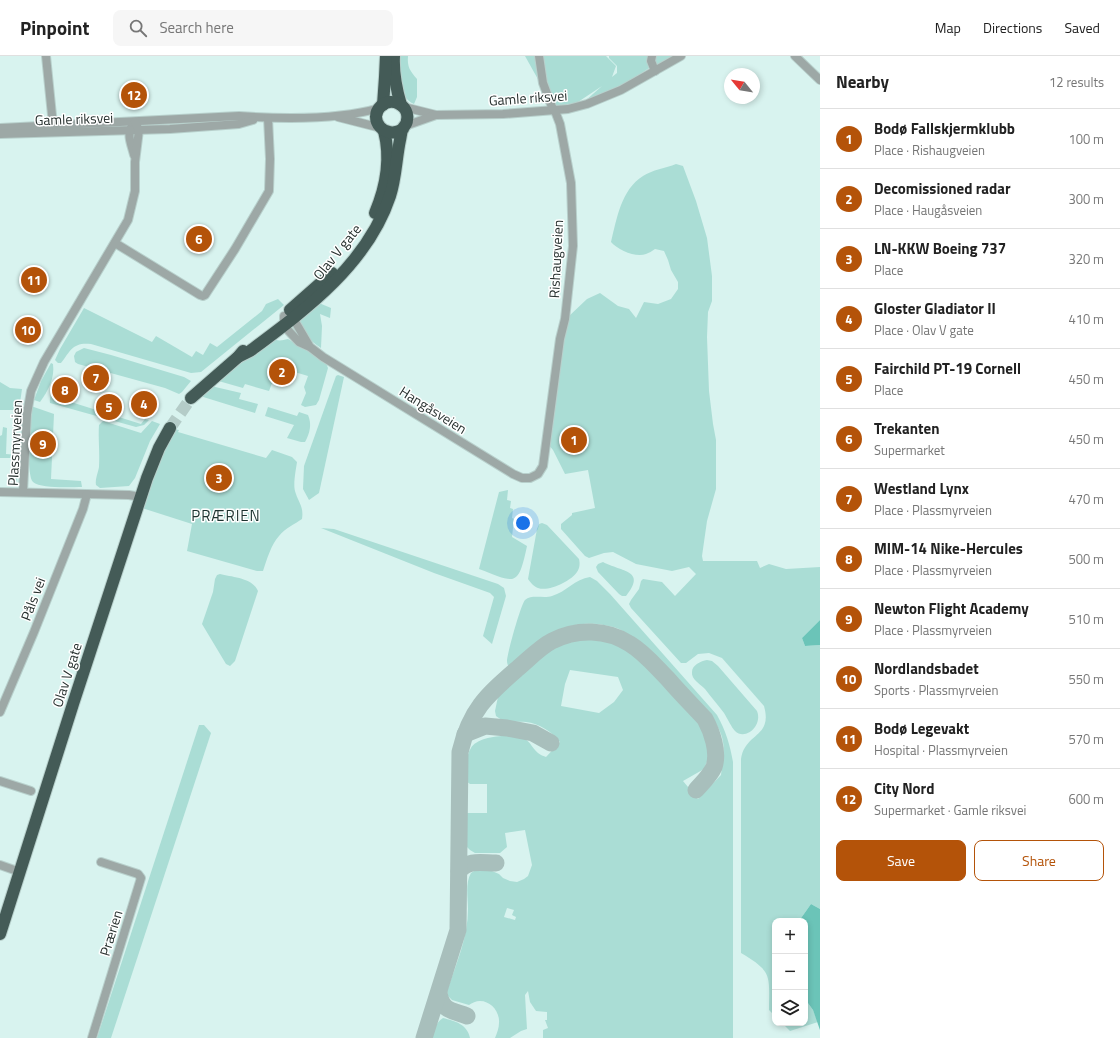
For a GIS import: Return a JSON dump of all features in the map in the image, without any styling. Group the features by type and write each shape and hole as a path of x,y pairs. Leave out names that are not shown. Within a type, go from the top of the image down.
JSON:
{"highway":[{"name":"Olav V gate","path":"287,320 352,252 370,223 381,195 385,180 388,152 382,129 377,118 381,106 386,56"},
{"name":"Olav V gate","path":"191,398 238,357 250,351 287,320 315,301 357,256 376,226 390,197 394,184 404,127 408,117 395,84 394,56"},
{"path":"381,106 388,102 393,102 403,106"},
{"path":"382,129 394,133 404,127"},
{"name":"Olav V gate","path":"0,934 141,497 153,463 170,428"}],"street":[{"path":"46,56 53,125"},
{"name":"Rishaugveien","path":"539,56 542,83 552,107 556,111 560,124 571,184 572,246 565,319 560,339 543,466"},
{"path":"652,56 651,61 655,71"},
{"name":"Gamle riksvei","path":"403,106 436,115 556,111 578,107 621,90 681,56"},
{"path":"796,56 820,80"},
{"name":"Gamle riksvei","path":"0,128 239,116 268,118 333,116 368,111 381,106"},
{"name":"Gamle riksvei","path":"404,127 436,115"},
{"name":"Gamle riksvei","path":"333,116 382,129"},
{"path":"115,243 200,295 205,295 235,249 269,192 268,118"},
{"name":"Gamle riksvei","path":"0,134 139,130 239,124 268,118"},
{"path":"129,130 135,122 139,130"},
{"name":"Plassmyrveien","path":"129,130 135,162"},
{"name":"Plassmyrveien","path":"139,130 135,162 135,191 128,220 44,362 31,391 27,414 23,492 129,495 141,497"},
{"path":"287,320 299,342 310,347"},
{"path":"287,320 310,347"},
{"name":"Hangåsveien","path":"310,347 323,358 513,474 522,478 530,478 538,474 543,466"},
{"path":"0,492 23,492"},
{"name":"Påls vei","path":"0,712 83,510 87,494"},
{"path":"0,781 31,791"},
{"name":"Prærien","path":"92,1038 141,878 138,874 101,862"},
{"path":"0,865 20,872"}],"shaded area":[{"path":"398,56 408,56 410,69 412,74 417,79 417,97 414,104 408,101 402,90 399,76"},
{"path":"525,56 606,56 616,66 612,77 617,73 617,66 609,58 609,56 649,56 649,68 626,83 602,95 585,101 602,86 575,104 554,108"},
{"path":"653,56 672,56 655,66"},
{"path":"676,164 683,166 696,201 707,238 712,276 712,301 708,312 707,337 709,391 716,440 716,489 707,521 702,556 703,561 757,561 760,568 769,564 786,569 820,567 820,620 802,638 805,646 820,645 820,909 811,904 801,918 772,918 772,1013 769,1010 769,982 764,970 741,953 741,759 748,744 762,730 765,724 766,716 764,706 722,658 709,653 698,654 686,663 681,663 631,608 629,604 639,589 643,579 662,582 675,596 696,574 689,567 672,571 636,564 613,552 604,553 589,558 585,556 561,529 561,524 572,515 572,513 595,508 588,470 565,474 553,450 547,443 560,339 568,317 587,299 600,293 618,306 629,309 636,318 644,302 658,304 671,299 678,289 678,282 671,270 664,251 655,249 646,254 637,255 623,250 611,242 615,224 625,197 636,182 643,176"},
{"path":"278,299 284,305 201,372 191,373 91,344 80,344 76,346 61,363 58,363 55,360 84,308 152,342 156,336 192,357 196,351 203,355 210,343 217,347 262,311 266,304"},
{"path":"319,303 331,308 330,318 320,314 322,326 321,348 306,336 302,328 300,318"},
{"path":"271,338 275,340 288,339 325,361 328,368 319,400 316,405 305,407 301,405 306,393 304,387 308,376 288,370 283,363 273,366 272,373 274,378 269,391 245,384 243,388 215,380"},
{"path":"84,348 184,377 191,381 179,394 165,388 78,364 75,362 74,356 76,352"},
{"path":"51,363 53,364 53,374 48,389 40,402 34,400 41,381"},
{"path":"338,375 344,377 319,493 309,500 303,489 304,466 336,376"},
{"path":"0,382 10,388 22,389 19,410 0,410"},
{"path":"56,384 61,387 55,397 141,424 145,419 149,420 144,425 136,427 50,403"},
{"path":"211,386 241,393 239,399 258,404 255,413 200,396"},
{"path":"31,406 54,414 51,479 81,481 82,487 49,487 33,482 31,478 29,459"},
{"path":"268,407 297,416 299,412 308,415 310,428 305,442 287,438 294,425 265,416"},
{"path":"103,421 141,433 152,421 160,424 150,441 135,478 129,486 100,488 96,485 99,467 99,425"},
{"path":"3,427 7,428 6,454 18,455 17,479 15,486 16,458 0,458 0,436 2,435"},
{"path":"174,429 179,430 178,432 266,458 272,450 292,457 297,462 294,488 301,507 302,519 281,533 270,552 263,571 257,571 187,551 192,524 142,508 153,477"},
{"path":"508,490 507,500 511,501 510,508 513,509 512,518 514,519 512,537 527,546 524,560 518,575 514,578 508,579 479,569 499,492"},
{"path":"542,523 547,525 579,559 580,564 577,572 570,579 554,587 543,589 535,586 528,579 537,529 539,524"},
{"path":"321,528 334,529 498,584 504,588 506,596 492,644 483,636 494,597 490,593 434,573"},
{"path":"603,562 624,570 633,576 634,581 632,587 626,596 619,594 598,572 596,567 598,564"},
{"path":"220,574 236,577 252,583 258,591 235,661 230,666 226,664 202,624 213,592 215,579 217,575"},
{"path":"590,577 597,581 610,594 717,715 727,738 733,762 733,1038 543,1038 543,1030 548,1028 545,1020 547,1020 547,1012 536,1011 530,1002 528,991 525,995 527,1029 510,1038 495,1038 499,1027 499,1019 496,1011 491,1005 484,1001 480,1001 469,1005 452,1000 448,996 447,991 464,941 468,909 467,886 471,873 474,871 492,871 499,874 503,878 517,882 528,876 532,865 525,830 505,833 507,847 500,853 475,853 466,846 466,813 487,813 487,784 470,784 466,781 466,764 468,755 474,744 487,738 511,736 523,738 539,754 546,757 560,742 540,726 531,723 504,721 496,716 495,711 499,692 549,650 563,642 574,639 588,638 608,641 623,647 636,657 693,714 702,726 707,737 708,759 704,769 683,781 698,799 721,775 724,746 715,722 708,712 644,646 619,629 611,626 583,624 561,629 534,645 509,667 507,661 509,649 525,600 531,597 552,596 562,592 585,578","holes":["570,670 618,677 623,690 614,702 599,713 561,706 565,684","507,908 514,910 512,915 516,917 515,920 504,917"]},
{"path":"820,620 820,645 805,646 802,638"},
{"path":"707,660 712,661 718,666 757,711 758,722 748,733 739,734 732,728 722,710 693,677 692,670 695,665"},
{"path":"199,725 204,725 211,733 111,1038 97,1038"},
{"path":"811,904 820,909 820,1030 813,1010 808,1003 808,918 801,918"},
{"path":"808,1003 813,1010 818,1022 808,1025"},
{"path":"443,1018 463,1026 470,1038 432,1038 437,1024"},
{"path":"785,1026 806,1026 790,1031"}],"taxiway":[{"path":"424,1038 458,930 460,752 464,737 474,714 496,687 539,650 552,641 562,637 582,632 592,632 612,635 621,639 641,652 655,665 708,724 714,742 716,755 714,767 696,790"},
{"path":"465,734 485,726 507,728 533,733 551,743"},
{"path":"459,871 471,863 496,863"},
{"path":"439,993 440,999 445,1007 467,1016"}],"tunnel":[{"path":"170,428 191,398"}],"place":[{"name":"City Nord","path":"134,95"},
{"name":"Trekanten","path":"199,239"},
{"name":"Bodø Legevakt","path":"34,280"},
{"name":"Nordlandsbadet","path":"28,330"},
{"name":"Decomissioned radar","path":"282,372"},
{"name":"Westland Lynx","path":"96,378"},
{"name":"MIM-14 Nike-Hercules","path":"65,390"},
{"name":"Gloster Gladiator II","path":"144,404"},
{"name":"Fairchild PT-19 Cornell","path":"109,407"},
{"name":"Bodø Fallskjermklubb","path":"574,440"},
{"name":"Newton Flight Academy","path":"43,444"},
{"name":"LN-KKW Boeing 737","path":"219,478"}],"district":[{"name":"PRÆRIEN","path":"226,516"}]}
